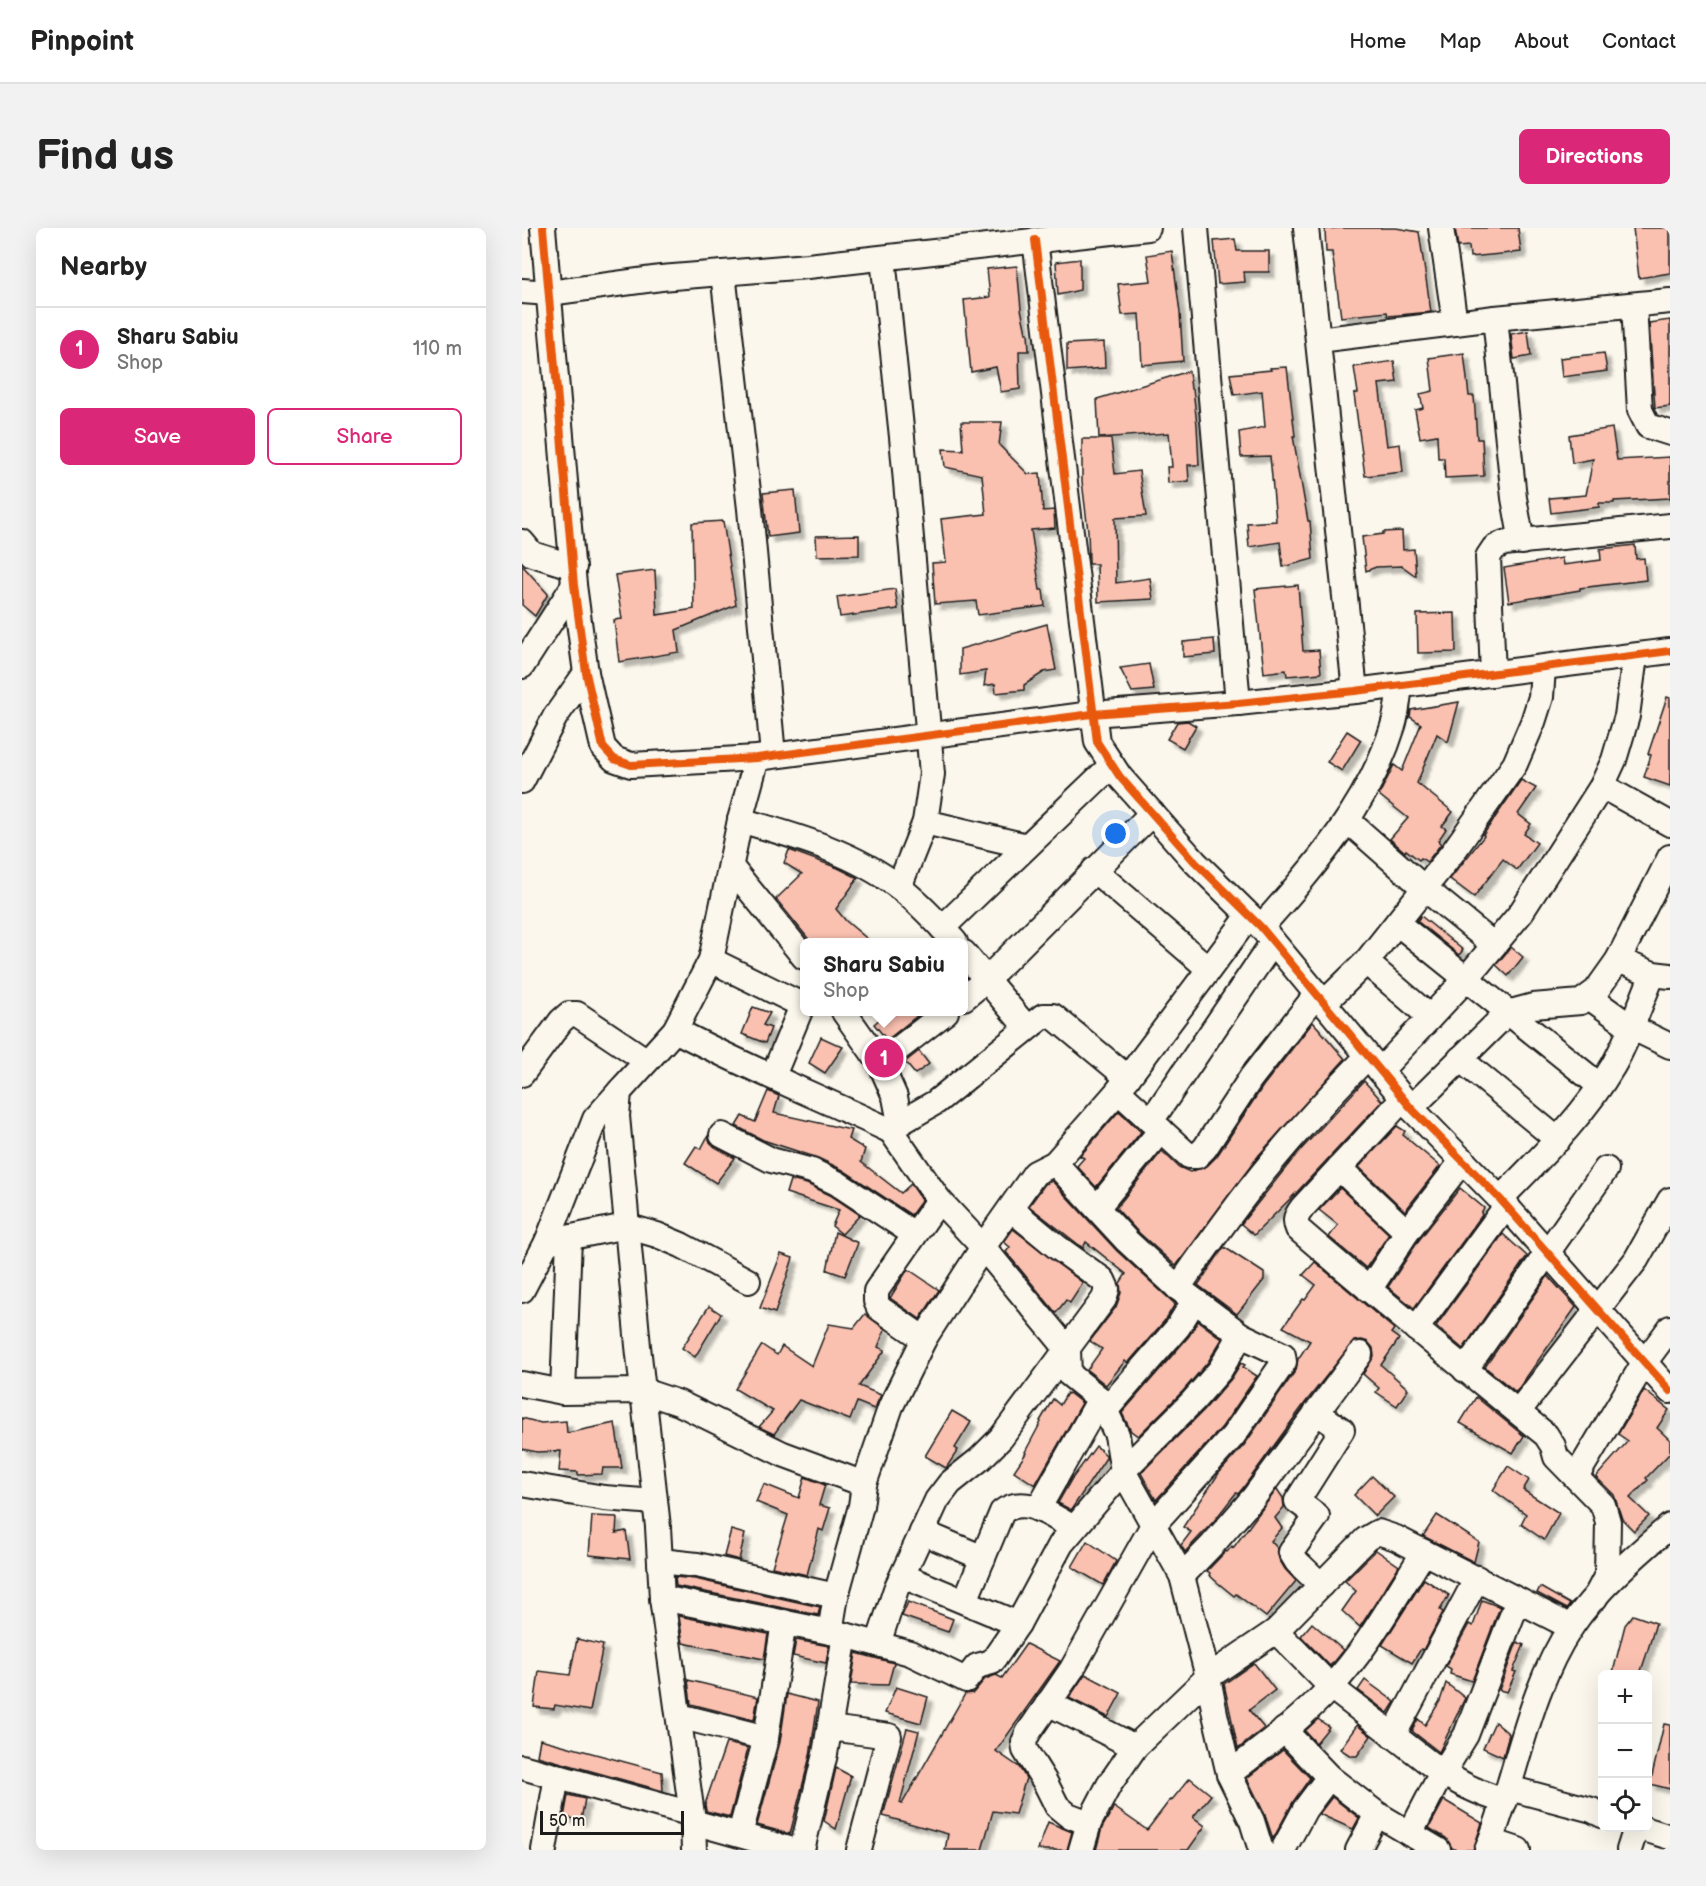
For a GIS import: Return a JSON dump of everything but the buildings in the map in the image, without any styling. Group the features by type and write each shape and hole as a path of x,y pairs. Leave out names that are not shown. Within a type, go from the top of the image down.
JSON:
{"street":[{"path":"543,228 574,576 586,673 603,747 614,759 630,765 765,756 1092,714 1239,703 1400,686 1670,651"},
{"path":"522,291 549,293 662,278 808,266 1148,228"},
{"path":"1196,228 1239,703"},
{"path":"1306,228 1355,690"},
{"path":"1441,228 1455,323"},
{"path":"1035,240 1097,742 1120,777 1195,862 1261,928 1407,1104 1504,1202 1670,1391"},
{"path":"883,258 903,449 932,774 925,822 899,887"},
{"path":"522,1290 558,1240 595,1119 675,1030 711,960 740,820 765,756 750,509 723,273"},
{"path":"1318,340 1496,318 1670,301"},
{"path":"1634,305 1640,410 1648,426 1670,433"},
{"path":"1496,318 1514,498 1522,542"},
{"path":"1493,674 1488,557 1494,548 1504,543 1670,526"},
{"path":"525,553 574,576"},
{"path":"522,665 574,576"},
{"path":"1038,1509 1103,1405 1178,1327 1186,1294 1240,1201 1275,1157 1323,1102 1374,1064 1430,1017 1466,979 1520,914 1602,786 1614,759 1627,717 1635,656"},
{"path":"895,1127 936,1102 1043,1016 1053,1016 1123,1084 1156,1126 1189,1156 1197,1156 1205,1148 1251,1078 1320,999 1366,962 1453,852 1515,765 1538,705 1543,668"},
{"path":"522,781 555,717 586,673"},
{"path":"801,1850 830,1728 838,1634 836,1596 861,1506 864,1484 891,1406 924,1339 983,1247 1035,1173 1055,1163 1123,1084 1209,969 1261,928 1306,877 1348,821 1378,766 1394,725 1400,686"},
{"path":"740,820 807,840 862,864 899,887 948,935 1027,846 1112,765"},
{"path":"1602,786 1670,824"},
{"path":"968,994 987,979 1152,813"},
{"path":"1348,821 1424,888 1494,945"},
{"path":"925,822 1027,846"},
{"path":"1595,1598 1607,1575 1608,1522 1603,1505 1556,1457 1553,1446 1546,1435 1369,1290 1298,1229 1295,1222 1296,1215 1339,1168 1407,1104 1460,1059 1507,1013 1533,1006 1581,1002 1596,991 1618,960 1670,857"},
{"path":"731,867 800,952"},
{"path":"1094,870 1209,969"},
{"path":"1397,923 1600,1086"},
{"path":"1097,1208 1156,1126 1261,928"},
{"path":"968,958 1027,1028"},
{"path":"711,960 800,1002"},
{"path":"1416,1329 1504,1202 1587,1105 1614,1065 1631,1027 1662,975 1618,960"},
{"path":"1366,962 1430,1017"},
{"path":"1588,997 1631,1027 1670,1046"},
{"path":"773,1076 800,1010"},
{"path":"522,1074 561,1020 569,1014 577,1014 647,1061"},
{"path":"847,1016 880,1063 895,1097 895,1127 939,1200 983,1247 1068,1350 1069,1374 1103,1405 1116,1436 1123,1471 1182,1576 1208,1677 1229,1774 1252,1821 1261,1850"},
{"path":"880,1063 940,1016"},
{"path":"675,1030 723,1056 895,1127"},
{"path":"1460,1059 1558,1140"},
{"path":"619,1092 617,1116 626,1226 655,1502 662,1598 692,1818 694,1850"},
{"path":"722,1135 771,1160 812,1171 837,1183 914,1234"},
{"path":"1369,1290 1407,1232 1463,1160"},
{"path":"1055,1163 1127,1241 1186,1294 1241,1335 1283,1355 1284,1362 1233,1436 1154,1525 1072,1669 1024,1742 1024,1750 1045,1782 1057,1806 1068,1815 1089,1823"},
{"path":"1339,1168 1407,1232"},
{"path":"1465,1370 1606,1169"},
{"path":"924,1339 879,1308 876,1291 939,1200"},
{"path":"878,1644 896,1589 937,1500 950,1483 980,1459 1001,1438 1104,1299 1107,1289 1103,1280 1057,1247 1011,1209"},
{"path":"1518,1412 1636,1260 1668,1209"},
{"path":"558,1240 626,1226 681,1245 747,1281"},
{"path":"558,1240 563,1392"},
{"path":"1576,1477 1644,1363 1670,1328"},
{"path":"662,1598 784,1622 878,1644 910,1653 966,1680 977,1666 992,1662 1018,1624 1061,1544 1073,1528 1123,1471 1193,1401 1220,1370 1241,1335"},
{"path":"1182,1576 1254,1497 1360,1354"},
{"path":"522,1384 563,1392 643,1391 679,1403 783,1454 864,1484"},
{"path":"1316,1412 1342,1430 1297,1501 1317,1516 1291,1552 1297,1562 1322,1585"},
{"path":"522,1484 604,1498 655,1502"},
{"path":"965,1601 1002,1512 1010,1506 1022,1504 1038,1509 1073,1528"},
{"path":"1518,1850 1489,1845 1538,1694 1571,1627 1595,1598 1635,1557 1670,1526"},
{"path":"922,1532 983,1558"},
{"path":"1081,1850 1089,1823 1109,1785 1135,1747 1208,1677 1276,1631 1366,1539 1378,1532 1396,1538 1571,1627"},
{"path":"1229,1774 1284,1731 1331,1687 1366,1642 1424,1552"},
{"path":"660,1561 697,1565 836,1596"},
{"path":"903,1576 1018,1624"},
{"path":"1394,1736 1477,1578"},
{"path":"1284,1731 1329,1776 1377,1814 1424,1844 1443,1773 1466,1735 1518,1600"},
{"path":"740,1834 766,1738 784,1622"},
{"path":"1276,1631 1331,1687 1443,1773 1492,1798 1507,1795 1598,1813"},
{"path":"1048,1703 1135,1747"},
{"path":"679,1716 766,1738"},
{"path":"830,1728 889,1736 858,1850"},
{"path":"522,1767 793,1850"},
{"path":"544,1850 557,1776"},
{"path":"1283,1850 1305,1809 1329,1776"},
{"path":"1358,1850 1377,1814"},
{"path":"1652,1831 1670,1837"},
{"path":"1629,1850 1634,1832"}],"cycle path":[{"path":"543,228 574,585 586,673 603,747 614,759 631,765 757,758 1092,714 1355,691 1670,651"},
{"path":"1035,240 1097,742 1120,777 1195,862 1261,927 1411,1108 1500,1199 1670,1391"}],"place":[{"name":"Sharu Sabiu","path":"884,1058"}]}
